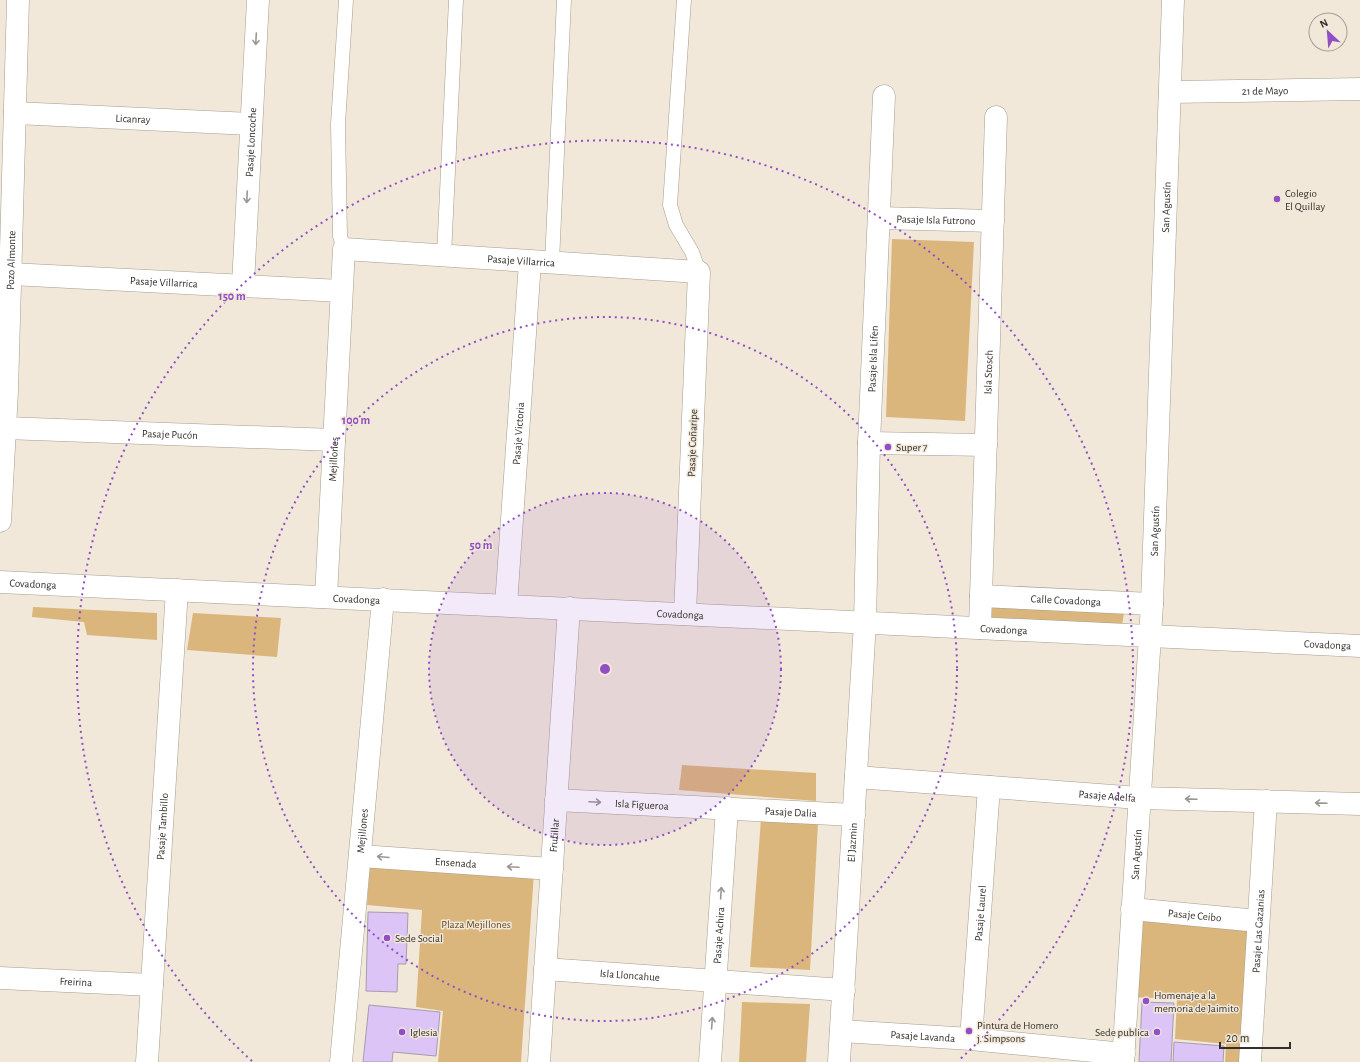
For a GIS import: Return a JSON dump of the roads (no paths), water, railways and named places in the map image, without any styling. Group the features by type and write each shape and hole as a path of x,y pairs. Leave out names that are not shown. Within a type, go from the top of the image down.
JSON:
{"street":[{"name":"Pozo Almonte","path":"0,521 5,428 4,391 11,274 18,0"},
{"name":"Pasaje Loncoche","path":"243,284 258,0"},
{"name":"San Agustín","path":"1124,1058 1152,604 1173,0"},
{"name":"21 de Mayo","path":"1170,92 1360,89"},
{"name":"Pasaje Isla Lifen","path":"865,622 869,443 884,96"},
{"name":"Licanray","path":"15,113 251,124"},
{"name":"Isla Stosch","path":"980,628 996,117"},
{"name":"Pasaje Isla Futrono","path":"879,218 993,221"},
{"name":"Pasaje Villarrica","path":"344,249 699,272"},
{"name":"Mejillones","path":"326,597 344,249"},
{"name":"Pasaje Victoria","path":"506,605 530,262"},
{"name":"Pasaje Coñaripe","path":"685,614 699,272"},
{"name":"Pasaje Villarrica","path":"11,274 243,284 341,291"},
{"name":"Pasaje Pucón","path":"5,428 334,440"},
{"path":"869,443 986,445"},
{"name":"Covadonga","path":"0,582 1360,646"},
{"name":"Pasaje Tambillo","path":"147,1062 177,590"},
{"name":"Calle Covadonga","path":"981,596 1152,604"},
{"name":"Mejillones","path":"341,1062 383,599"},
{"name":"Frutillar","path":"539,1062 569,608"},
{"name":"El Jazmin","path":"839,1062 865,622"},
{"name":"Pasaje Adelfa","path":"856,777 1139,798 1360,804"},
{"name":"Pasaje Laurel","path":"972,1039 989,787"},
{"name":"Isla Figueroa","path":"556,800 727,808"},
{"name":"Pasaje Las Gazanias","path":"1250,1062 1266,801"},
{"name":"Pasaje Dalia","path":"727,808 854,815"},
{"name":"Pasaje Achira","path":"710,1062 727,808"},
{"name":"Ensenada","path":"360,856 552,869"},
{"name":"Pasaje Ceibo","path":"1132,909 1258,921"},
{"name":"Isla Lloncahue","path":"545,969 715,982"},
{"name":"Freirina","path":"0,978 152,985"},
{"path":"715,982 844,990"},
{"name":"Pasaje Lavanda","path":"841,1031 972,1039 1124,1058"}],"lane":[{"path":"344,249 340,236 338,124 346,0"},
{"path":"444,256 456,0"},
{"path":"552,262 564,0"},
{"path":"684,0 670,206 676,224 692,252 699,272"}],"place":[{"name":"Colegio El Quillay","path":"1277,199"},
{"name":"Super 7","path":"888,447"},
{"name":"Sede Social","path":"387,938"},
{"name":"Homenaje a la memoria de Jaimito","path":"1146,1001"},
{"name":"Pintura de Homero j. Simpsons","path":"969,1031"},
{"name":"Iglesia","path":"402,1032"},
{"name":"Sede publica","path":"1157,1032"}],"park label":[{"name":"Plaza Mejillones","path":"476,924"}]}
